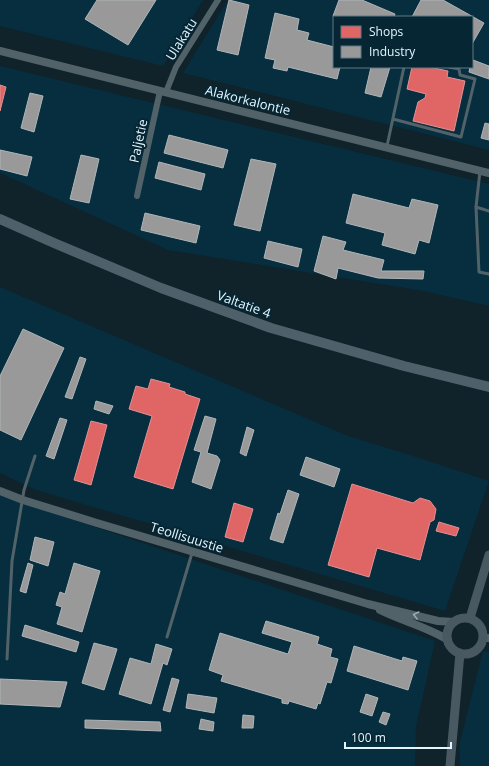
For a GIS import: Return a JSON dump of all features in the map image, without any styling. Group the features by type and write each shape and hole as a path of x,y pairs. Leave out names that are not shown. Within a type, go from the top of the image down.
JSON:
{"highway":[{"name":"Valtatie 4","path":"0,219 161,288 271,328 404,366 489,387"}],"main road":[{"path":"470,618 489,555"},
{"path":"462,618 470,618 478,624 486,638 475,650 468,653 460,653 450,646 447,634 449,628 454,622 462,618"},
{"path":"450,766 460,653"}],"street":[{"name":"Ulakatu","path":"163,92 176,67 218,0"},
{"name":"Alakorkalontie","path":"0,52 489,173"},
{"name":"Paljetie","path":"137,196 163,92"},
{"name":"Teollisuustie","path":"0,491 23,500 368,604 438,620 454,622"},
{"name":"Teollisuustie","path":"368,604 397,618 435,632 448,640"}],"lane":[{"path":"387,148 404,68"},
{"path":"393,120 461,137 476,79 460,75 459,69 454,68"},
{"path":"480,171 476,207 480,272 489,274"},
{"path":"476,207 489,211"},
{"path":"7,659 12,561 23,500 35,456"},
{"path":"167,637 192,551"}],"shaded area":[{"path":"0,0 203,0 163,66 0,26"},
{"path":"228,0 489,0 489,150 183,73"},
{"path":"0,66 489,184 489,306 424,291 168,250 0,173"},
{"path":"0,287 348,436 489,481 445,611 36,490 0,473"},
{"path":"0,495 435,641 416,727 415,766 0,766"},
{"path":"483,651 489,652 489,766 460,766 460,742"}],"building: Shops":[{"path":"412,68 434,68 448,71 447,77 465,81 454,131 413,121 418,102 425,98 426,94 407,89"},
{"path":"0,85 6,87 0,111"},
{"path":"151,379 170,384 169,387 200,399 173,489 134,477 152,416 129,409 136,386 148,389"},
{"path":"91,421 107,425 91,485 74,480"},
{"path":"352,484 413,503 420,498 430,501 436,509 434,520 430,522 420,560 377,548 369,577 328,565"},
{"path":"234,503 253,509 243,542 225,537"},
{"path":"439,522 459,528 456,536 436,531"}],"building: Industry":[{"path":"97,0 156,0 128,45 85,19"},
{"path":"229,0 249,5 238,55 217,50"},
{"path":"339,0 362,0 395,14 394,16 333,16"},
{"path":"421,0 443,0 472,16 413,16"},
{"path":"275,13 299,19 297,30 309,33 307,40 333,47 333,68 340,68 337,79 288,67 287,71 273,68 275,60 265,58"},
{"path":"473,17 484,23 473,42"},
{"path":"473,60 489,66 489,79 469,72 470,68 473,68"},
{"path":"371,68 390,68 381,97 365,93"},
{"path":"30,93 43,96 34,132 21,128"},
{"path":"485,123 489,124 489,140 481,138"},
{"path":"169,135 228,150 223,168 164,153"},
{"path":"0,150 32,157 27,176 0,169"},
{"path":"81,155 99,159 89,203 70,199"},
{"path":"251,159 276,164 260,231 234,225"},
{"path":"159,162 205,174 201,190 155,178"},
{"path":"353,194 409,208 412,199 438,205 429,243 419,240 415,254 382,245 385,233 346,223"},
{"path":"145,213 200,226 196,243 141,230"},
{"path":"323,236 346,242 343,250 384,260 381,271 424,271 423,279 378,278 338,268 336,279 314,271"},
{"path":"268,241 302,249 298,267 264,258"},
{"path":"23,329 64,348 21,440 0,430 0,376"},
{"path":"80,357 86,359 72,399 65,397"},
{"path":"96,401 113,406 109,414 94,409"},
{"path":"205,416 216,419 207,453 217,456 220,460 211,489 192,482 201,452 194,450"},
{"path":"60,418 67,420 54,459 46,456"},
{"path":"247,427 254,430 246,456 240,453"},
{"path":"306,457 340,469 334,487 300,475"},
{"path":"288,490 299,494 283,543 270,539 278,513 280,514"},
{"path":"35,537 54,542 48,566 30,560"},
{"path":"28,563 33,565 26,593 20,591"},
{"path":"74,563 100,571 82,632 57,624 62,607 56,605 60,592 65,594"},
{"path":"266,621 319,637 317,644 332,649 330,657 338,659 331,683 327,682 320,704 318,703 316,709 289,701 288,704 282,703 282,699 221,681 223,675 209,670 220,633 288,654 292,642 262,633"},
{"path":"25,625 79,642 76,652 22,636"},
{"path":"94,643 117,649 104,690 82,683"},
{"path":"156,644 172,649 167,665 163,663 151,704 119,694 130,658 151,664"},
{"path":"354,646 402,661 403,657 417,661 408,690 347,671"},
{"path":"172,678 179,680 170,712 163,710"},
{"path":"0,679 67,682 60,707 0,704"},
{"path":"188,694 217,698 214,713 186,708"},
{"path":"366,694 378,698 372,716 360,712"},
{"path":"383,712 390,714 386,725 379,722"},
{"path":"243,715 254,716 253,728 242,728"},
{"path":"201,719 214,722 213,731 199,729"},
{"path":"85,720 160,722 161,731 85,728"}]}
